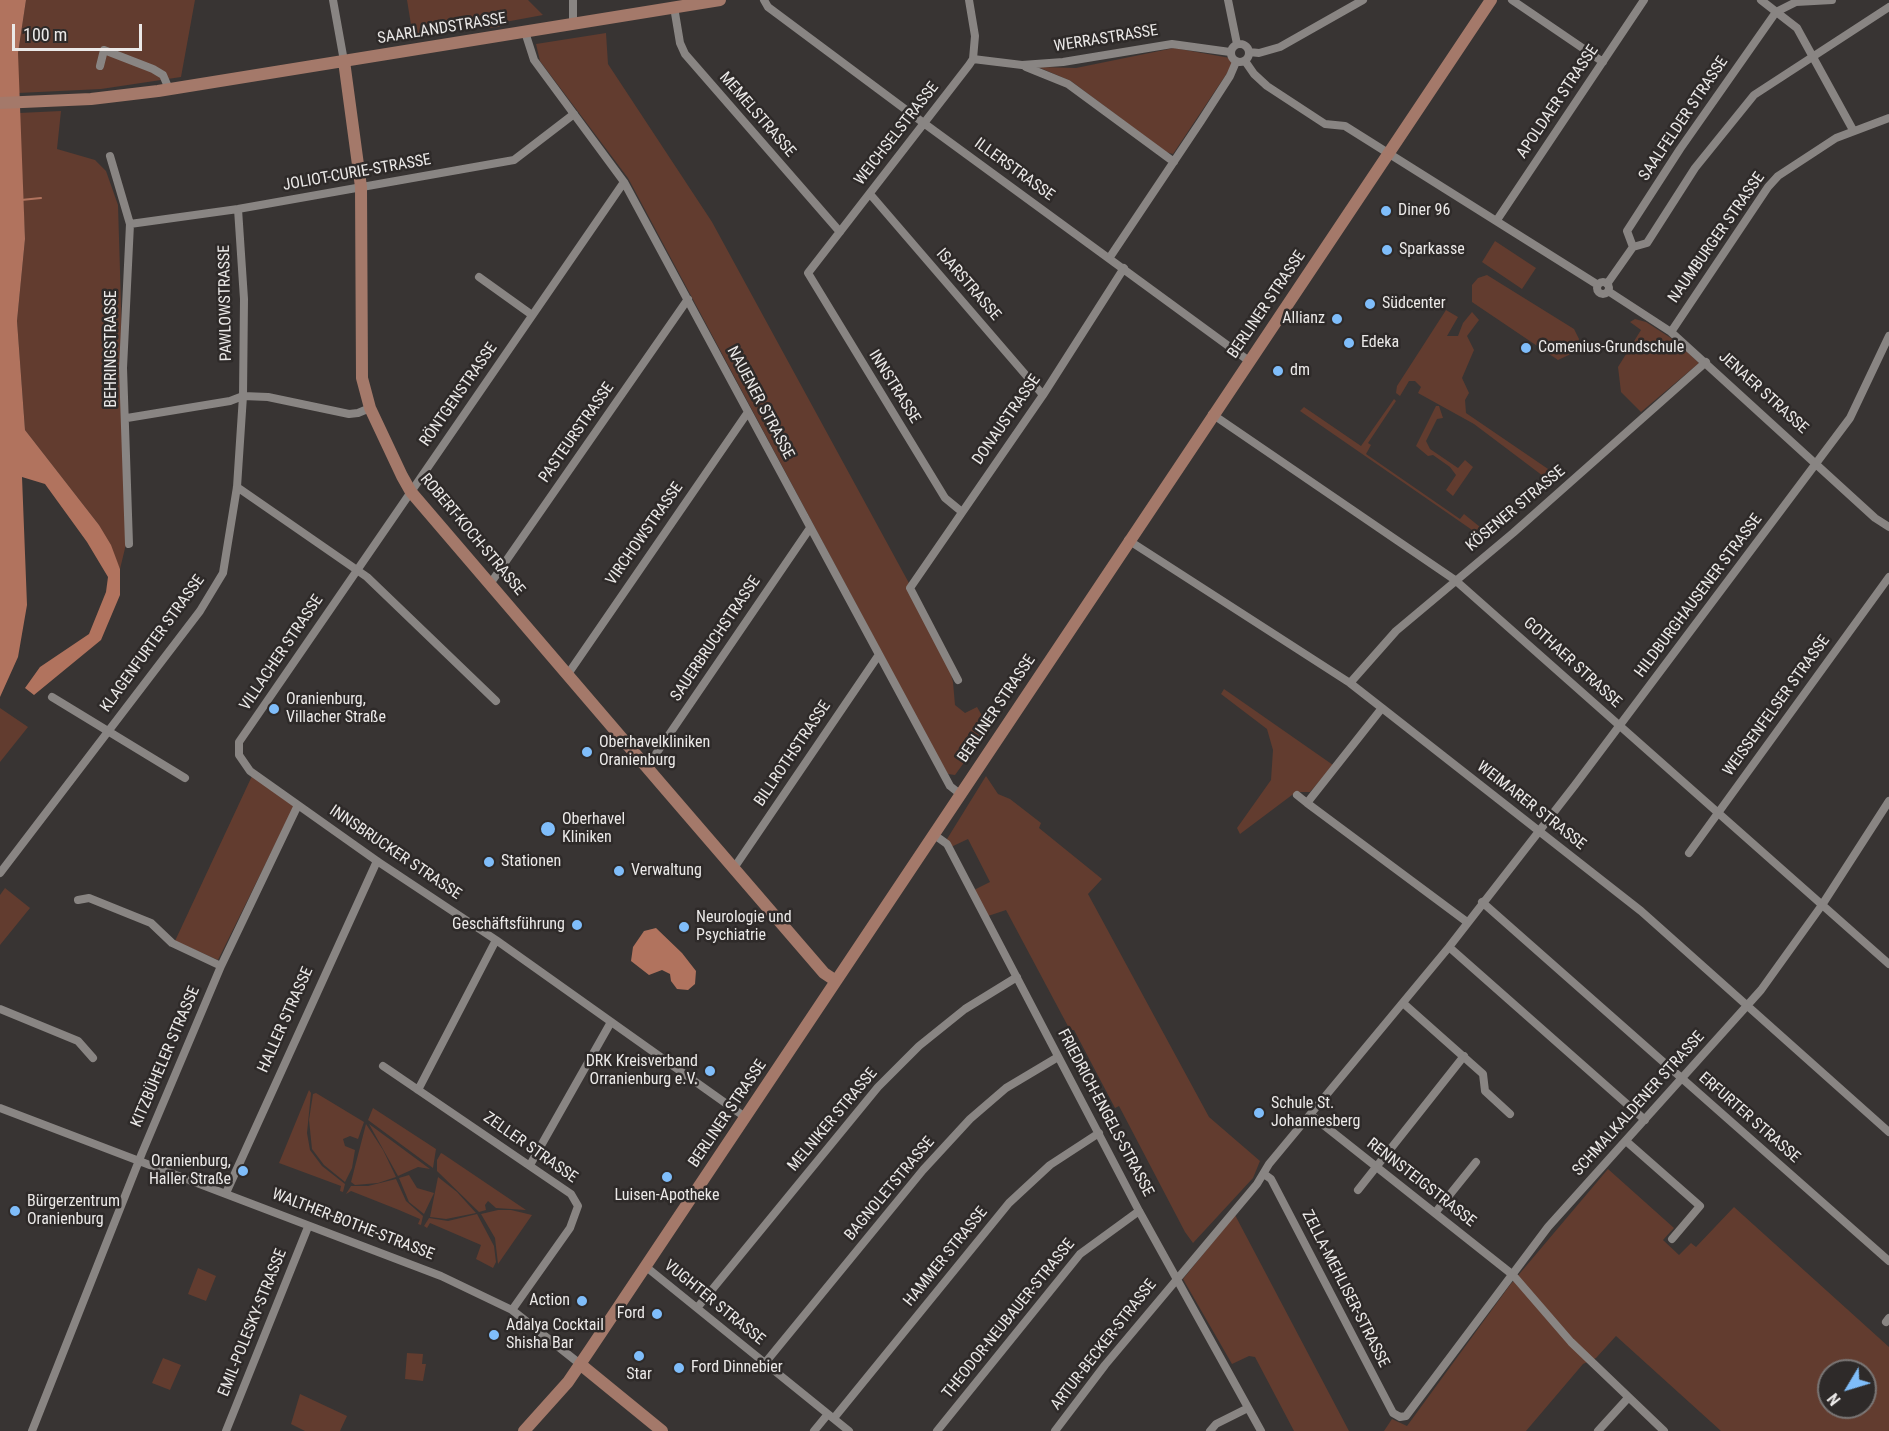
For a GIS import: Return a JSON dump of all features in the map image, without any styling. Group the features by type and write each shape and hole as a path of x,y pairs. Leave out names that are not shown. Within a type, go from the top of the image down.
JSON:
{"street":[{"name":"ROBERT-KOCH-STRASSE","path":"333,0 344,61 361,188 362,378 370,408 411,492 824,973 836,981"},
{"path":"573,0 573,24"},
{"name":"SAARLANDSTRASSE","path":"0,104 91,99 169,89 720,0"},
{"name":"ILLERSTRASSE","path":"764,0 768,7 925,124 1110,257 1249,361"},
{"path":"969,0 975,36 973,59"},
{"path":"1228,0 1237,44"},
{"path":"1237,44 1230,52 1243,58 1268,52 1363,0"},
{"name":"BERLINER STRASSE","path":"524,1431 580,1364 1212,414 1491,0"},
{"path":"1512,0 1603,62"},
{"name":"APOLDAER STRASSE","path":"1497,220 1644,0"},
{"path":"1761,0 1797,28 1853,130"},
{"name":"SAALFELDER STRASSE","path":"1633,247 1627,231 1680,149 1776,12 1793,1 1832,0"},
{"name":"MEMELSTRASSE","path":"674,7 680,43 685,54 840,232"},
{"path":"1605,287 1633,247 1647,243 1695,168 1740,109 1754,95 1813,54 1889,7"},
{"name":"NAUENER STRASSE","path":"525,32 534,60 624,182 878,656 950,786 960,794"},
{"name":"WERRASTRASSE","path":"973,59 1022,65 1081,60 1172,44 1230,52"},
{"path":"1110,257 1243,58 1244,45 1237,44"},
{"path":"100,66 104,50 163,75 169,89"},
{"name":"JENAER STRASSE","path":"1243,58 1254,74 1267,86 1324,124 1345,126 1389,152 1605,287 1671,332 1875,518 1889,527"},
{"name":"WEICHSELSTRASSE","path":"808,273 973,59"},
{"name":"WERRASTRASSE","path":"1022,65 1068,84 1174,162"},
{"name":"JOLIOT-CURIE-STRASSE","path":"130,224 238,209 514,160 574,114"},
{"name":"NAUMBURGER STRASSE","path":"1671,332 1768,187 1797,162 1853,130 1889,118"},
{"name":"BEHRINGSTRASSE","path":"110,156 130,224 123,369 129,544"},
{"name":"RÖNTGENSTRASSE","path":"411,492 624,182"},
{"name":"ISARSTRASSE","path":"870,194 1043,395"},
{"name":"PAWLOWSTRASSE","path":"238,209 244,300 243,396"},
{"name":"DONAUSTRASSE","path":"958,680 910,588 1043,395 1124,268"},
{"name":"INNSTRASSE","path":"808,273 945,498 962,512"},
{"path":"478,277 532,315"},
{"name":"PASTEURSTRASSE","path":"490,584 688,298"},
{"name":"HILDBURGHAUSENER STRASSE","path":"1177,1278 1449,947 1620,726 1850,418 1870,381 1889,336"},
{"name":"KÖSENER STRASSE","path":"1350,683 1396,631 1522,525 1706,362"},
{"path":"126,417 230,401 243,396 268,397 349,414 358,414 370,408"},
{"name":"KLAGENFURTER STRASSE","path":"0,873 200,611 223,573 237,487 243,396"},
{"name":"VIRCHOWSTRASSE","path":"568,674 748,412"},
{"name":"GOTHAER STRASSE","path":"1212,414 1455,580 1889,963"},
{"path":"237,487 357,570 496,701"},
{"name":"VILLACHER STRASSE","path":"239,755 239,742 411,492"},
{"name":"SAUERBRUCHSTRASSE","path":"647,767 810,528"},
{"name":"WEIMARER STRASSE","path":"1128,540 1350,683 1641,911 1889,1132"},
{"name":"WEISSENFELSER STRASSE","path":"1689,854 1889,577"},
{"name":"BILLROTHSTRASSE","path":"734,868 878,656"},
{"name":"KLAGENFURTER STRASSE","path":"52,697 185,778"},
{"path":"1307,803 1382,708"},
{"name":"INNSBRUCKER STRASSE","path":"239,755 250,771 377,861 496,940 745,1117"},
{"path":"1296,795 1467,922"},
{"name":"SCHMALKALDENER STRASSE","path":"1400,1417 1406,1416 1548,1227 1747,1006 1822,905 1889,801"},
{"name":"KITZBÜHELER STRASSE","path":"32,1431 139,1161 221,966 298,805"},
{"name":"FRIEDRICH-ENGELS-STRASSE","path":"933,834 947,844 1139,1211 1262,1431"},
{"name":"HALLER STRASSE","path":"226,1193 377,861"},
{"path":"78,900 89,898 150,924 172,943 221,966"},
{"name":"ERFURTER STRASSE","path":"1482,902 1889,1261"},
{"path":"418,1090 496,940"},
{"path":"1449,947 1644,1120"},
{"name":"MELNIKER STRASSE","path":"697,1308 878,1087 919,1046 956,1016 1017,977"},
{"path":"1403,1003 1483,1074 1489,1096 1510,1114"},
{"path":"0,1009 78,1041 93,1058"},
{"path":"530,1166 611,1022"},
{"path":"1358,1190 1464,1056"},
{"name":"BAGNOLETSTRASSE","path":"765,1363 923,1170 970,1119 1006,1088 1058,1057"},
{"name":"ZELLER STRASSE","path":"383,1066 571,1194 578,1206 570,1228 512,1310"},
{"name":"WALTHER-BOTHE-STRASSE","path":"0,1108 441,1276 512,1310 662,1431"},
{"name":"RENNSTEIGSTRASSE","path":"1311,1114 1513,1275 1571,1342 1665,1431"},
{"name":"HAMMER STRASSE","path":"814,1431 831,1416 1009,1203 1050,1165 1099,1133"},
{"path":"1626,1141 1700,1206 1672,1239"},
{"path":"1435,1213 1476,1162"},
{"name":"ZELLA-MEHLISER-STRASSE","path":"1264,1174 1271,1179 1393,1413 1400,1417"},
{"name":"THEODOR-NEUBAUER-STRASSE","path":"937,1431 1080,1254 1139,1211"},
{"name":"EMIL-POLESKY-STRASSE","path":"226,1431 308,1227"},
{"name":"VUGHTER STRASSE","path":"645,1266 849,1431"},
{"name":"ARTUR-BECKER-STRASSE","path":"1055,1431 1177,1278"},
{"path":"1598,1431 1628,1398"},
{"path":"1210,1431 1216,1424 1248,1408"}],"shaded area":[{"path":"0,0 26,0 18,53 25,239 17,321 25,430 99,525 111,545 120,569 120,595 101,640 34,695 25,688 40,667 89,634 106,592 108,577 87,542 45,484 22,477 27,605 18,657 0,697"},
{"path":"26,0 195,0 181,77 101,89 18,93 18,53"},
{"path":"407,0 528,0 543,15 505,22 499,27 489,28 485,25 413,37"},
{"path":"606,33 608,64 712,222 952,662 950,671 955,705 965,713 977,707 989,728 955,775 948,774 940,761 628,178 540,61 536,44"},
{"path":"1174,48 1230,58 1233,64 1173,154 1166,152 1071,81 1038,67 1076,68"},
{"path":"61,111 57,149 95,160 106,171 118,205 128,536 120,569 99,525 25,430 17,321 25,239 19,113"},
{"path":"1495,241 1536,268 1522,289 1482,262"},
{"path":"1487,275 1574,329 1579,339 1575,352 1558,360 1472,302 1472,285 1478,278"},
{"path":"1446,310 1458,317 1447,336 1458,336 1463,323 1472,312 1479,320 1467,336 1474,350 1462,378 1469,393 1465,400 1466,413 1551,471 1547,479 1474,424 1418,393 1421,387 1415,381 1409,381 1400,396 1396,393 1397,386"},
{"path":"1635,319 1646,322 1674,340 1699,363 1641,412 1621,392 1618,367 1641,330 1630,322"},
{"path":"1394,399 1396,401 1368,443 1371,445 1366,454 1460,519 1464,514 1480,527 1475,532 1300,411 1304,407 1361,446"},
{"path":"1436,406 1439,406 1443,418 1437,419 1426,441 1430,449 1458,468 1465,460 1473,467 1453,496 1446,490 1456,475 1450,467 1433,455 1428,456 1416,446"},
{"path":"1224,689 1333,765 1310,792 1296,792 1240,834 1237,828 1271,780 1273,750 1267,729 1221,694"},
{"path":"0,708 28,727 0,762"},
{"path":"252,776 294,806 218,960 175,941"},
{"path":"986,776 998,794 1010,799 1041,823 1039,828 1102,879 1088,894 1209,1117 1260,1161 1253,1178 1193,1243 1185,1232 1119,1106 1115,1108 1074,1030 1070,1030 1006,910 988,916 974,890 990,882 968,839 951,847 947,839"},
{"path":"5,888 30,908 0,945 0,895"},
{"path":"656,928 682,953 696,971 695,984 688,990 677,989 671,981 670,974 662,970 649,975 631,961 633,947 644,931"},
{"path":"309,1090 311,1093 307,1133 310,1150 322,1166 345,1184 343,1192 340,1191 341,1186 279,1163"},
{"path":"316,1093 364,1122 358,1139 350,1136 343,1139 345,1146 355,1150 352,1168 345,1182 324,1165 312,1149 309,1120 313,1094"},
{"path":"373,1108 436,1149 433,1168 368,1120"},
{"path":"366,1124 383,1150 396,1177 378,1183 355,1185 351,1182"},
{"path":"369,1124 430,1169 418,1167 398,1176"},
{"path":"441,1153 526,1210 496,1208 488,1201 485,1205 486,1210 479,1212 437,1171 437,1160"},
{"path":"1608,1169 1674,1228 1663,1240 1679,1255 1691,1243 1696,1247 1734,1207 1889,1347 1889,1431 1721,1431 1616,1336 1596,1358 1583,1364 1526,1431 1384,1431 1392,1419 1407,1426 1510,1285"},
{"path":"409,1175 417,1188 434,1193 424,1214 409,1202 399,1178"},
{"path":"438,1177 457,1192 476,1213 446,1219 430,1217"},
{"path":"396,1179 406,1201 423,1216 421,1225 418,1224 420,1219 399,1210 351,1191 346,1194 351,1186 368,1186"},
{"path":"511,1210 532,1215 498,1264 495,1238 481,1214"},
{"path":"477,1214 494,1246 496,1262 493,1268 476,1259 481,1245 430,1223 427,1228 424,1226 429,1218 448,1221"},
{"path":"1235,1215 1349,1431 1294,1431 1255,1357 1249,1356 1232,1364 1183,1279"},
{"path":"198,1268 216,1276 206,1301 188,1294"},
{"path":"407,1353 423,1354 422,1364 426,1364 423,1381 405,1379"},
{"path":"163,1358 181,1365 170,1390 152,1383"},
{"path":"300,1394 347,1416 340,1431 305,1431 291,1424"}],"waterway":[{"path":"21,200 41,198"}],"place":[{"name":"Diner 96","path":"1386,211"},
{"name":"Sparkasse","path":"1387,250"},
{"name":"Südcenter","path":"1370,304"},
{"name":"Allianz","path":"1337,319"},
{"name":"Edeka","path":"1349,343"},
{"name":"Comenius-Grundschule","path":"1526,348"},
{"name":"dm","path":"1278,371"},
{"name":"Oranienburg, Villacher Straße","path":"274,709"},
{"name":"Oberhavelkliniken Oranienburg","path":"587,752"},
{"name":"Oberhavel Kliniken","path":"548,829"},
{"name":"Stationen","path":"489,862"},
{"name":"Verwaltung","path":"619,871"},
{"name":"Geschäftsführung","path":"577,925"},
{"name":"Neurologie und Psychiatrie","path":"684,927"},
{"name":"DRK Kreisverband Orranienburg e.V.","path":"710,1071"},
{"name":"Schule St. Johannesberg","path":"1259,1113"},
{"name":"Oranienburg, Haller Straße","path":"243,1171"},
{"name":"Luisen-Apotheke","path":"667,1177"},
{"name":"Bürgerzentrum Oranienburg","path":"15,1211"},
{"name":"Action","path":"582,1301"},
{"name":"Ford","path":"657,1314"},
{"name":"Adalya Cocktail Shisha Bar","path":"494,1335"},
{"name":"Star","path":"639,1356"},
{"name":"Ford Dinnebier","path":"679,1368"}]}
